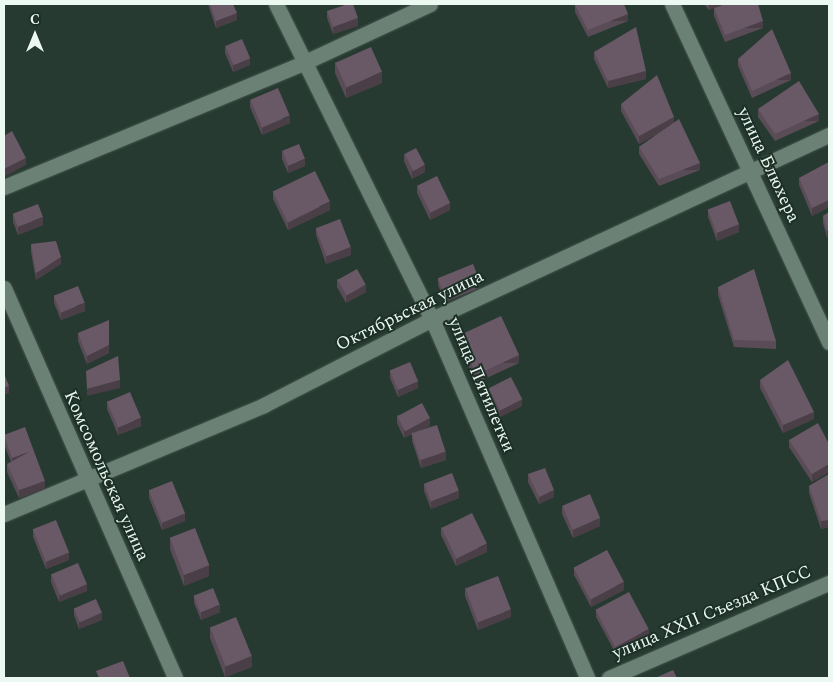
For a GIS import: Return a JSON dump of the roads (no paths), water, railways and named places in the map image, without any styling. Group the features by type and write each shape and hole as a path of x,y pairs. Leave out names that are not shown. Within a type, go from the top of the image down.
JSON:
{"street":[{"name":"улица Пятилетки","path":"276,4 303,63 432,319 587,678"},
{"path":"4,187 303,63 430,4"},
{"name":"улица Блюхера","path":"672,4 751,170 829,342"},
{"name":"Октябрьская улица","path":"4,514 264,405 432,319 829,135"},
{"name":"Комсомольская улица","path":"4,288 175,678"},
{"name":"улица XXII Съезда КПСС","path":"609,678 829,583"}]}
